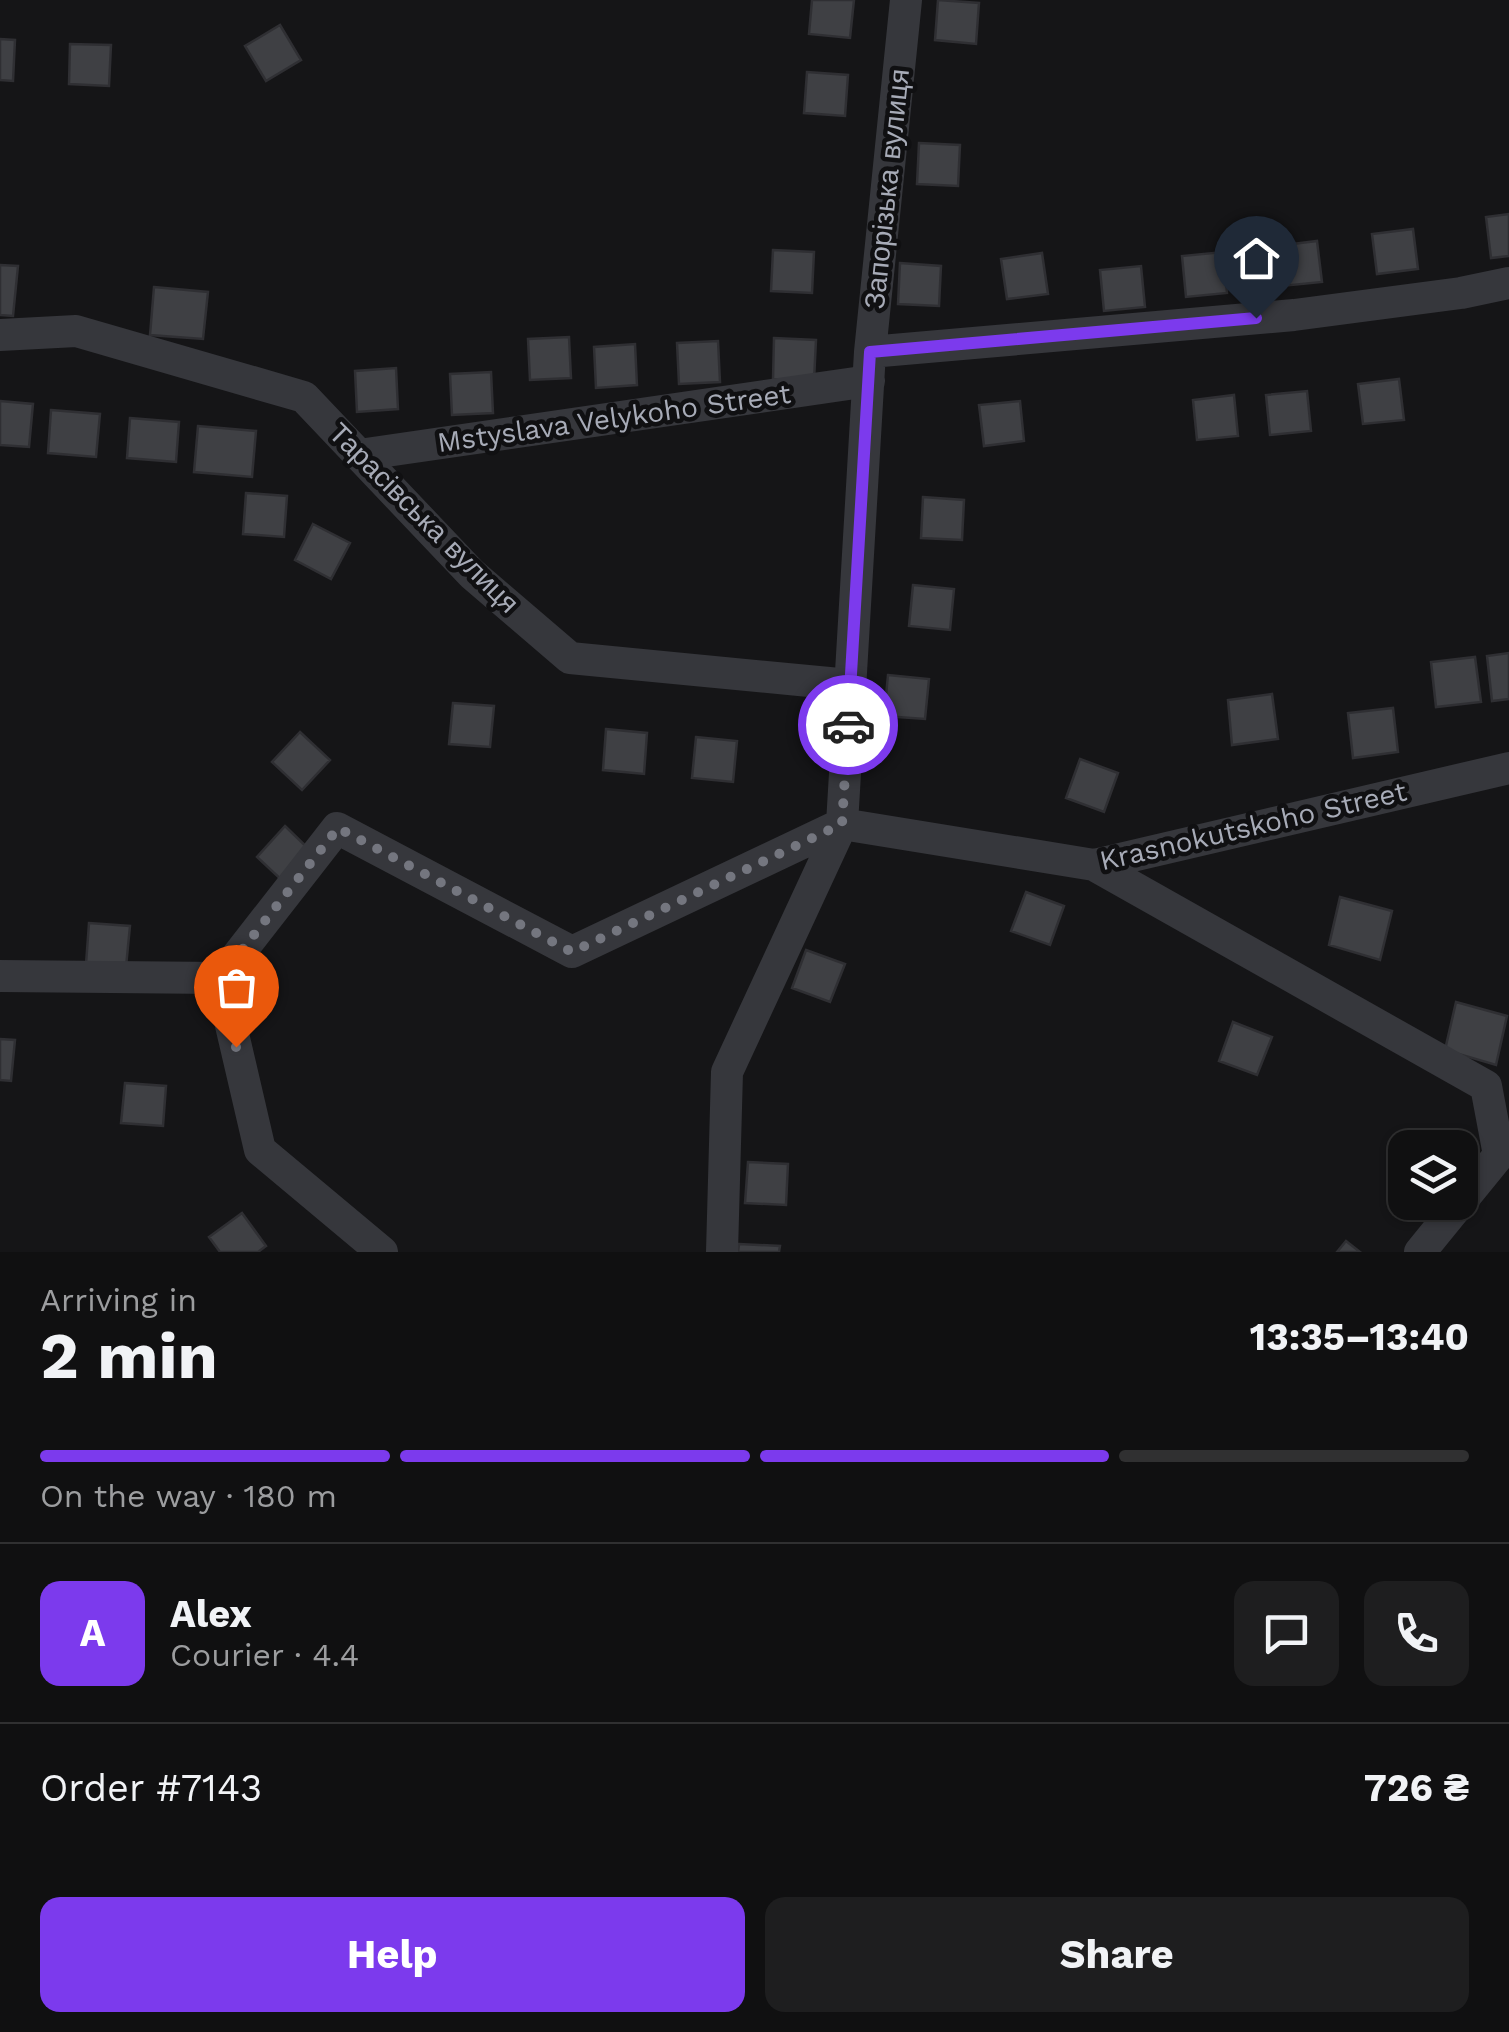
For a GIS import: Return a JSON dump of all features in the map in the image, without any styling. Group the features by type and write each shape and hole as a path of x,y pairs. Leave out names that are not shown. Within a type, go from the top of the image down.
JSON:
{"street":[{"name":"Запорізька вулиця","path":"722,1252 727,1072 842,824 870,367 906,0"},
{"name":"Mstyslava Velykoho Street","path":"359,455 870,367 1460,293 1509,283"},
{"name":"Тарасівська вулиця","path":"0,335 76,331 304,397 472,574 570,658 850,685"},
{"name":"Krasnokutskoho Street","path":"842,824 1094,865 1509,768"},
{"path":"220,978 338,828 572,952 842,824"},
{"path":"1094,865 1486,1086 1499,1155 1420,1252"},
{"path":"0,976 220,978"},
{"path":"220,978 260,1150 382,1252"}],"building":[{"path":"812,0 854,0 850,38 809,34"},
{"path":"938,0 979,3 976,44 935,40"},
{"path":"280,25 301,60 266,81 245,46"},
{"path":"0,39 15,40 13,81 0,80"},
{"path":"70,44 111,45 109,86 69,84"},
{"path":"807,72 848,75 845,116 804,113"},
{"path":"919,143 960,145 958,186 917,184"},
{"path":"1509,214 1509,256 1491,258 1486,217"},
{"path":"1413,229 1418,269 1377,274 1372,234"},
{"path":"1317,241 1322,282 1282,286 1276,246"},
{"path":"773,250 814,252 812,293 771,291"},
{"path":"1223,252 1227,293 1186,297 1182,256"},
{"path":"1042,253 1048,294 1007,299 1001,259"},
{"path":"900,263 941,266 939,306 898,304"},
{"path":"0,265 18,266 13,316 0,315"},
{"path":"1141,266 1145,307 1104,311 1100,270"},
{"path":"154,287 208,292 203,339 150,335"},
{"path":"569,337 571,378 530,380 528,339"},
{"path":"774,338 816,340 814,381 773,379"},
{"path":"718,341 720,382 679,384 677,343"},
{"path":"635,344 637,385 596,388 594,347"},
{"path":"396,368 398,409 357,412 355,371"},
{"path":"491,372 493,413 452,415 450,374"},
{"path":"1399,379 1404,420 1363,424 1358,384"},
{"path":"1307,391 1311,431 1270,435 1266,395"},
{"path":"1234,395 1238,436 1197,440 1193,400"},
{"path":"0,401 33,404 29,447 0,445"},
{"path":"1020,401 1024,441 984,446 979,405"},
{"path":"51,410 100,414 96,457 48,453"},
{"path":"130,418 179,422 176,462 127,458"},
{"path":"198,426 256,431 252,477 194,472"},
{"path":"246,493 287,496 284,537 243,534"},
{"path":"923,497 964,500 962,540 921,538"},
{"path":"313,524 350,543 331,579 295,560"},
{"path":"913,585 954,589 950,630 909,626"},
{"path":"1509,653 1509,699 1492,701 1487,656"},
{"path":"1475,657 1481,702 1436,707 1431,662"},
{"path":"888,675 929,679 925,719 884,716"},
{"path":"1272,694 1278,739 1232,745 1228,700"},
{"path":"453,703 494,706 490,747 449,744"},
{"path":"1393,708 1398,752 1353,758 1348,713"},
{"path":"606,729 647,733 644,774 603,770"},
{"path":"300,732 330,760 302,790 272,762"},
{"path":"696,737 737,741 733,782 692,778"},
{"path":"1080,759 1118,773 1104,812 1066,798"},
{"path":"285,826 315,855 287,885 257,857"},
{"path":"1026,892 1064,906 1050,945 1011,931"},
{"path":"1340,897 1392,911 1380,960 1329,945"},
{"path":"89,923 130,926 126,967 86,964"},
{"path":"806,950 845,964 830,1002 792,988"},
{"path":"1456,1002 1507,1016 1496,1065 1445,1050"},
{"path":"1233,1022 1272,1037 1257,1075 1219,1061"},
{"path":"0,1039 15,1040 11,1081 0,1080"},
{"path":"125,1083 166,1086 163,1126 121,1123"},
{"path":"748,1162 788,1164 786,1205 745,1203"},
{"path":"242,1213 266,1246 258,1252 220,1252 209,1237"},
{"path":"1346,1241 1360,1252 1337,1252"},
{"path":"739,1244 780,1246 779,1252 738,1252"}],"way so far":[{"path":"236,1047 220,978 338,828 572,952 842,824 848,725"}],"route":[{"path":"848,725 870,352 1256,318"}]}
